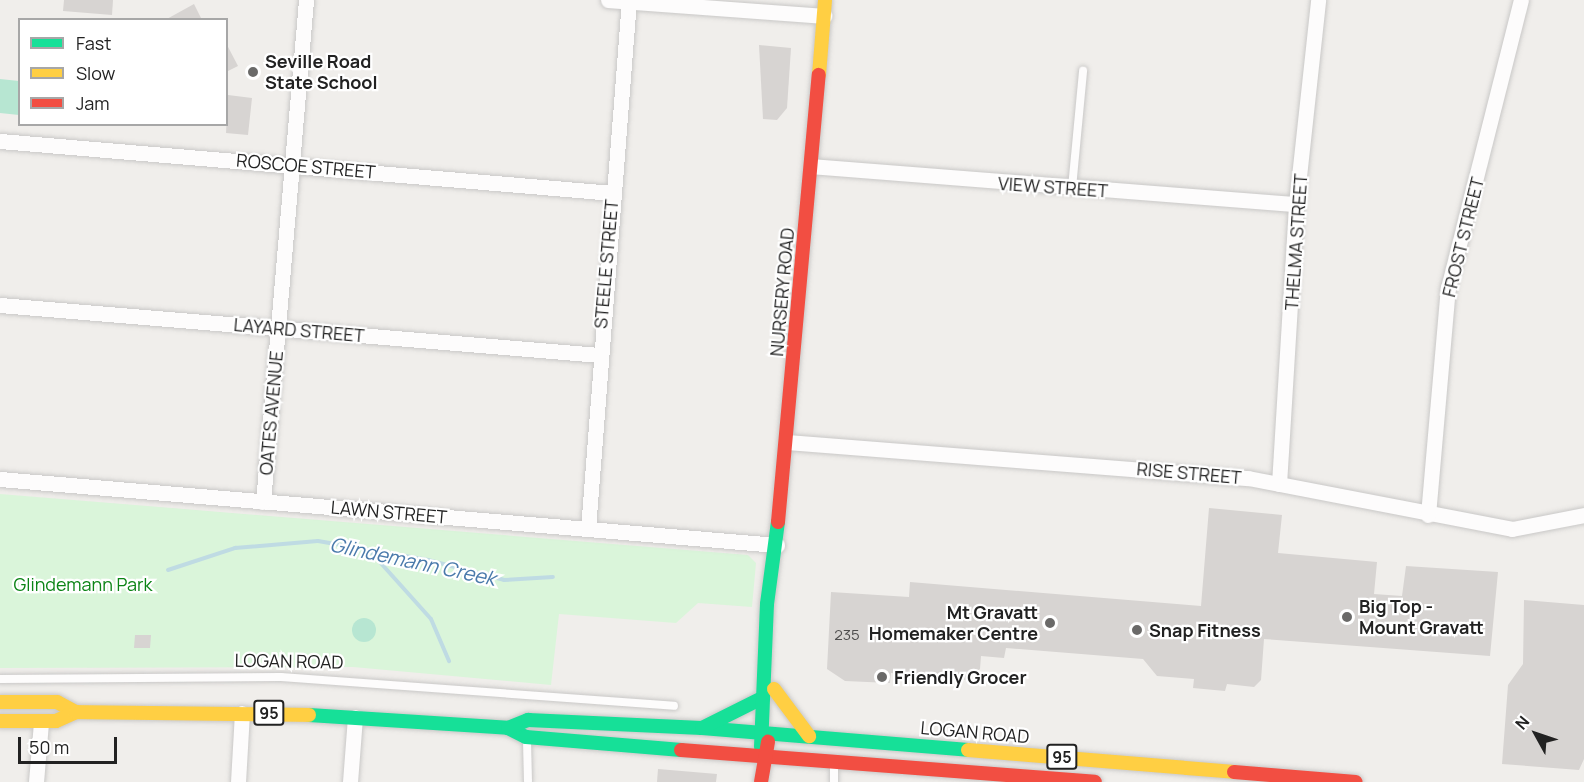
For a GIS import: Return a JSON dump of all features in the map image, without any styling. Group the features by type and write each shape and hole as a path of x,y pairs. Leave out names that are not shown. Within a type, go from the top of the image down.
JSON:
{"main road":[{"name":"NURSERY ROAD","path":"761,782 764,733 760,699 788,442 825,0"},
{"name":"NURSERY ROAD","path":"764,733 774,688 774,587"},
{"path":"774,688 809,736"},
{"path":"702,728 760,699"},
{"name":"LOGAN ROAD","path":"0,702 57,702 76,712"},
{"name":"LOGAN ROAD","path":"0,721 40,722 76,712 242,713 355,717 507,728 526,737 1095,782"},
{"name":"LOGAN ROAD","path":"507,728 528,720 702,728 1356,782"}],"street":[{"name":"OATES AVENUE","path":"263,502 306,0"},
{"path":"608,0 824,16"},
{"name":"THELMA STREET","path":"1279,484 1296,204 1318,0"},
{"name":"FROST STREET","path":"1428,514 1448,288 1521,0"},
{"name":"STEELE STREET","path":"588,529 599,355 629,1"},
{"name":"ROSCOE STREET","path":"0,141 613,193"},
{"name":"VIEW STREET","path":"811,166 1072,190 1296,204"},
{"name":"LAYARD STREET","path":"0,305 599,355"},
{"name":"RISE STREET","path":"788,442 1248,477 1512,529 1584,514"},
{"name":"LAWN STREET","path":"0,479 777,545"},
{"path":"238,782 242,713"},
{"path":"350,782 355,717"},
{"path":"36,782 40,722"}],"lane":[{"path":"1072,190 1083,71"},
{"name":"LOGAN ROAD","path":"0,679 281,677 674,706"},
{"path":"576,699 591,722"},
{"path":"526,737 528,781"},
{"path":"834,782 835,738"},
{"path":"933,782 948,770"}],"green space":[{"path":"0,79 18,81 18,115 0,113"},
{"name":"Glindemann Park","path":"0,494 748,555 756,563 752,607 698,603 676,623 559,614 551,685 353,667 0,668"},
{"path":"364,618 369,619 375,625 375,635 369,641 364,642 359,641 353,635 352,630 353,625 359,619"}],"building":[{"path":"64,0 113,0 112,15 63,11"},
{"path":"194,4 201,18 169,18"},
{"path":"759,45 791,48 787,108 777,120 763,119"},
{"path":"228,47 238,66 228,71"},
{"path":"228,95 252,98 248,135 226,133"},
{"path":"1209,508 1282,515 1278,553 1377,562 1374,594 1402,596 1406,566 1498,572 1490,656 1264,639 1261,680 1254,687 1227,684 1225,691 1193,688 1194,679 1157,676 1143,659 1006,648 1004,658 981,656 980,669 967,680 891,673 890,683 845,681 827,669 831,592 909,597 910,582 1201,606"},
{"path":"1524,600 1584,605 1584,759 1579,770 1502,764 1508,685 1523,664"},
{"path":"135,635 151,635 150,648 134,648"},
{"path":"658,769 717,774 716,782 657,782"}],"waterway":[{"name":"Glindemann Creek","path":"168,570 235,548 318,541 428,560 504,580 553,577"},
{"path":"370,551 431,619 449,661"}],"traffic: fast":[{"path":"761,747 767,604 778,522"},
{"path":"702,728 760,699"},
{"path":"309,715 508,728 526,737 681,750"},
{"path":"508,728 528,720 702,728 968,750"}],"traffic: slow":[{"path":"819,75 825,0"},
{"path":"774,689 809,736"},
{"path":"0,702 57,702 76,712"},
{"path":"0,721 56,721 76,712 309,715"},
{"path":"968,750 1234,772"}],"traffic: jam":[{"path":"778,522 819,75"},
{"path":"761,782 768,742"},
{"path":"681,750 1095,782"},
{"path":"1234,772 1356,782"}],"place":[{"name":"Seville Road State School","path":"253,72"},
{"name":"Big Top - Mount Gravatt","path":"1347,617"},
{"name":"Mt Gravatt Homemaker Centre","path":"1050,623"},
{"name":"Snap Fitness","path":"1137,630"},
{"name":"Friendly Grocer","path":"882,677"}]}
